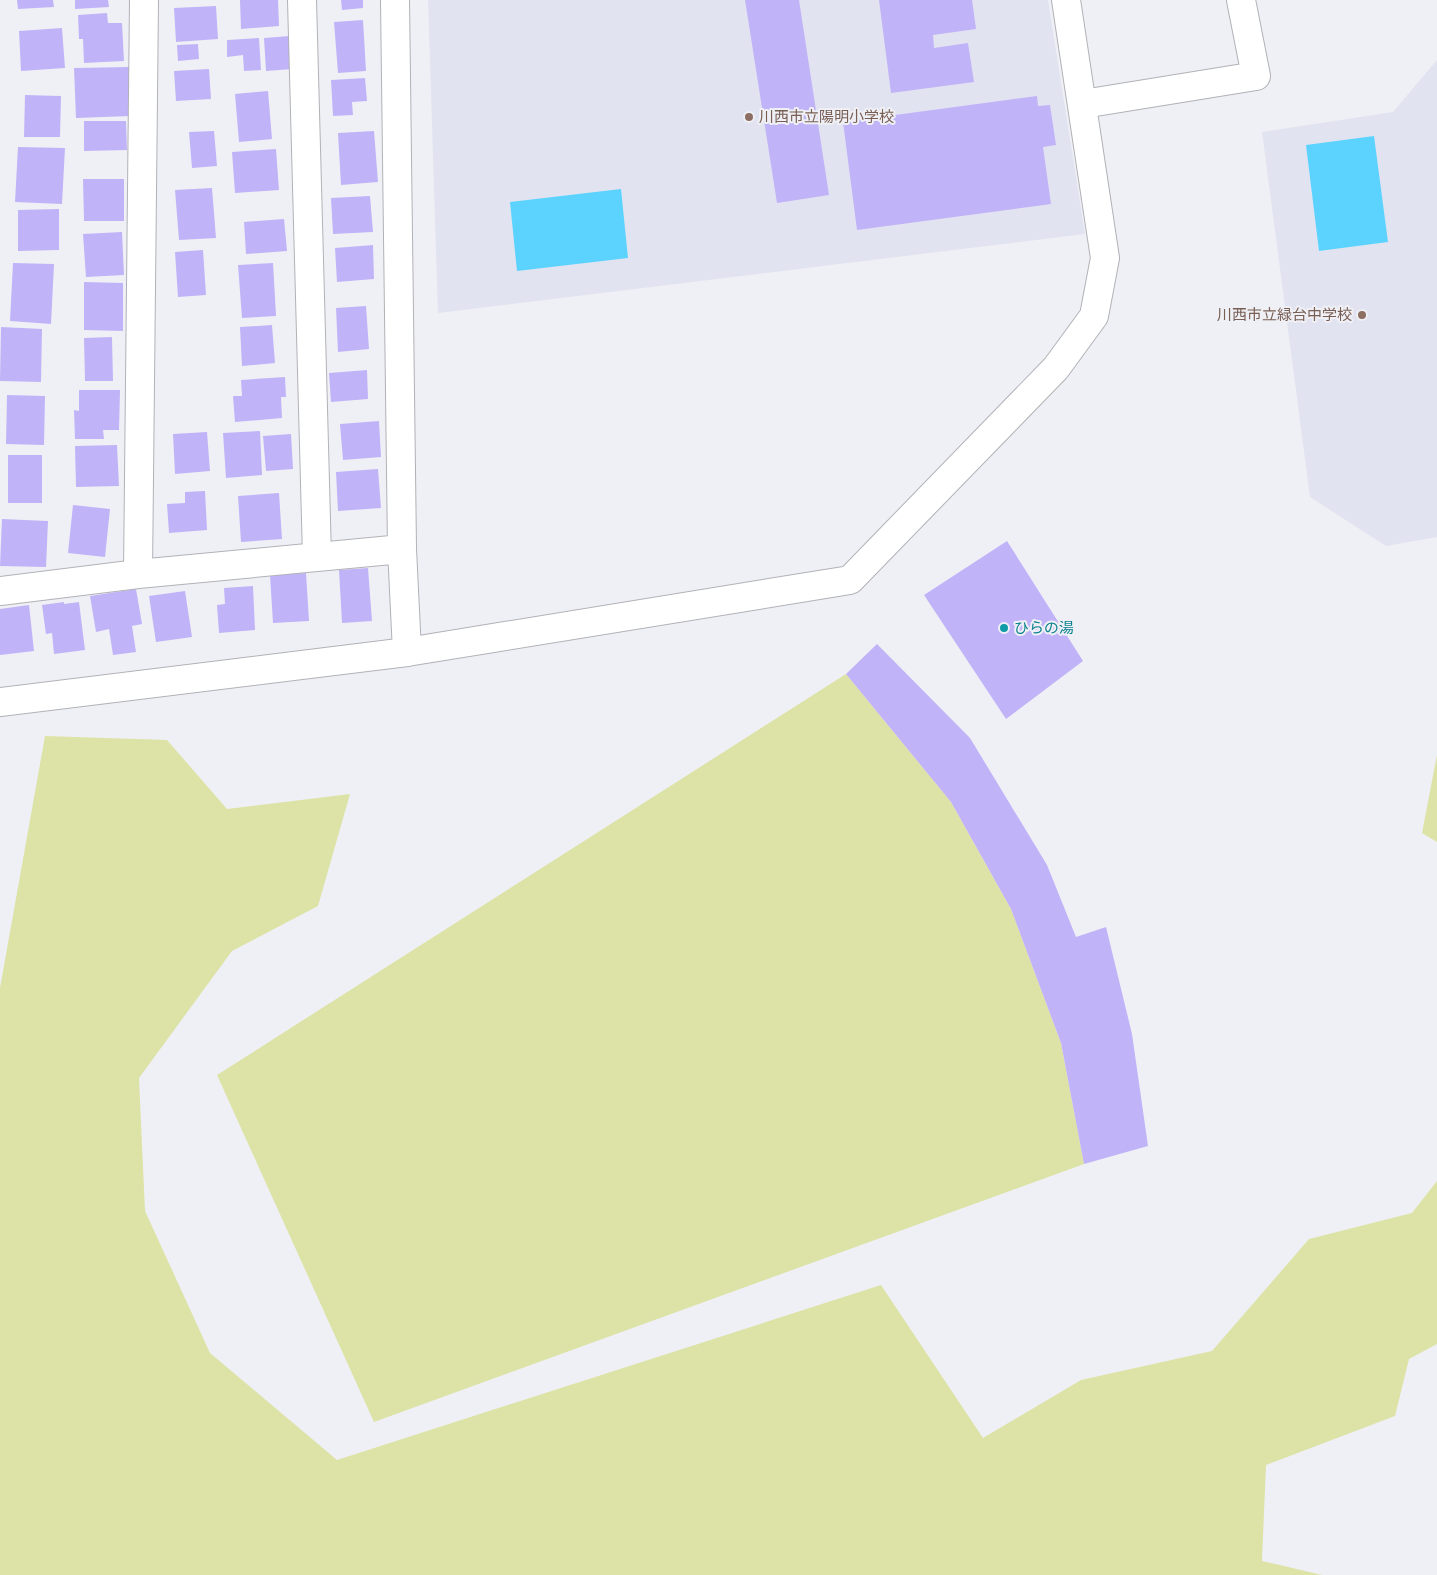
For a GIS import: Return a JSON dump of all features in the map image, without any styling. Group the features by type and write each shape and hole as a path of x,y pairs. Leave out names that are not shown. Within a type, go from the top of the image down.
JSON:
{"street":[{"path":"138,574 144,0"},
{"path":"302,0 317,557"},
{"path":"395,0 402,549 407,652"},
{"path":"0,702 407,652 850,580 1056,368 1094,316 1105,258 1066,0"},
{"path":"1082,104 1256,76 1241,0"},
{"path":"0,591 138,574 402,549"}],"shaded area":[{"name":"川西市立陽明小学校","path":"428,0 1048,0 1085,234 438,313"},
{"name":"川西市立緑台中学校","path":"1437,60 1437,537 1386,546 1310,497 1262,132 1393,112"}],"green space":[{"path":"846,674 951,802 1011,909 1061,1043 1084,1164 374,1422 217,1075"},
{"path":"45,736 167,740 227,809 350,794 318,906 232,951 139,1078 145,1211 210,1353 337,1460 881,1285 983,1438 1081,1380 1212,1351 1309,1239 1412,1213 1437,1181 1437,1344 1409,1359 1395,1416 1266,1465 1262,1561 1322,1575 0,1575 0,988"},
{"path":"1437,755 1437,842 1422,833"}],"water":[{"path":"1374,136 1388,242 1319,251 1306,145"},
{"path":"621,189 628,258 517,271 510,202"}],"building":[{"path":"17,0 53,0 54,7 18,9"},
{"path":"75,0 108,0 109,7 75,9"},
{"path":"240,0 278,0 279,26 241,29"},
{"path":"341,0 363,0 363,8 342,10"},
{"path":"745,0 799,0 829,195 777,203"},
{"path":"879,0 972,0 976,29 933,35 934,48 968,43 974,82 891,93"},
{"path":"216,6 218,39 176,42 174,8"},
{"path":"107,13 108,23 122,23 124,61 84,63 83,39 79,39 78,15"},
{"path":"363,20 366,71 338,73 334,22"},
{"path":"62,28 65,68 21,71 19,31"},
{"path":"290,36 292,69 266,71 264,38"},
{"path":"259,38 261,70 244,71 243,55 227,57 227,40"},
{"path":"198,44 199,59 178,61 177,45"},
{"path":"129,67 130,116 76,118 74,68"},
{"path":"209,69 211,99 176,101 174,71"},
{"path":"365,78 367,101 352,102 353,115 333,116 331,80"},
{"path":"268,91 272,139 239,142 235,94"},
{"path":"25,95 61,96 60,137 24,137"},
{"path":"1037,96 1038,106 1050,105 1056,145 1043,147 1051,204 857,230 843,122"},
{"path":"84,121 126,121 127,150 84,151"},
{"path":"214,131 217,166 192,168 189,132"},
{"path":"374,131 378,182 341,185 338,133"},
{"path":"18,147 65,148 62,204 15,202"},
{"path":"276,149 279,190 235,193 232,152"},
{"path":"83,179 124,179 124,221 84,221"},
{"path":"212,188 216,238 179,240 175,190"},
{"path":"370,196 373,232 333,234 331,198"},
{"path":"59,209 59,250 18,251 18,210"},
{"path":"284,219 287,251 246,254 244,222"},
{"path":"122,232 124,275 86,277 83,234"},
{"path":"373,245 374,279 337,282 335,248"},
{"path":"203,250 206,295 178,297 175,252"},
{"path":"13,263 54,264 51,324 10,321"},
{"path":"273,263 276,316 242,318 238,265"},
{"path":"84,282 123,283 123,331 84,330"},
{"path":"366,306 369,349 338,352 336,308"},
{"path":"272,325 275,363 242,366 240,327"},
{"path":"1,327 42,329 41,382 0,381"},
{"path":"112,337 113,381 85,381 84,338"},
{"path":"367,370 368,399 331,402 329,373"},
{"path":"285,377 286,397 281,397 282,418 235,422 233,396 242,396 241,380"},
{"path":"79,390 120,390 119,430 103,430 104,439 75,439 74,410 79,411"},
{"path":"7,395 45,396 44,445 6,444"},
{"path":"379,421 381,457 343,460 340,424"},
{"path":"260,431 262,475 226,478 223,433"},
{"path":"207,432 210,471 175,474 173,434"},
{"path":"291,434 293,469 266,471 263,436"},
{"path":"117,445 119,486 76,487 75,446"},
{"path":"8,455 42,455 42,503 8,503"},
{"path":"378,469 381,508 338,511 336,472"},
{"path":"205,491 207,530 169,533 167,504 185,503 185,492"},
{"path":"279,493 282,539 241,542 238,496"},
{"path":"73,505 110,509 105,557 68,553"},
{"path":"2,519 48,521 46,567 0,566"},
{"name":"ひらの湯","path":"1007,541 1083,661 1006,719 924,595"},
{"path":"368,568 372,621 342,623 339,570"},
{"path":"306,573 309,621 273,623 270,575"},
{"path":"253,586 255,630 219,633 217,605 225,604 224,588"},
{"path":"136,589 142,624 132,626 136,652 113,655 109,629 96,632 90,596"},
{"path":"185,591 192,637 156,642 149,596"},
{"path":"64,602 64,604 79,602 85,650 54,654 52,633 46,634 42,605"},
{"path":"29,605 34,651 0,655 0,609"},
{"path":"877,644 970,738 1047,865 1076,937 1106,927 1132,1034 1148,1146 1084,1164 1061,1043 1011,909 951,802 846,674"}],"place":[{"name":"川西市立陽明小学校","path":"749,117"},
{"name":"川西市立緑台中学校","path":"1362,315"},
{"name":"ひらの湯","path":"1004,628"}]}
